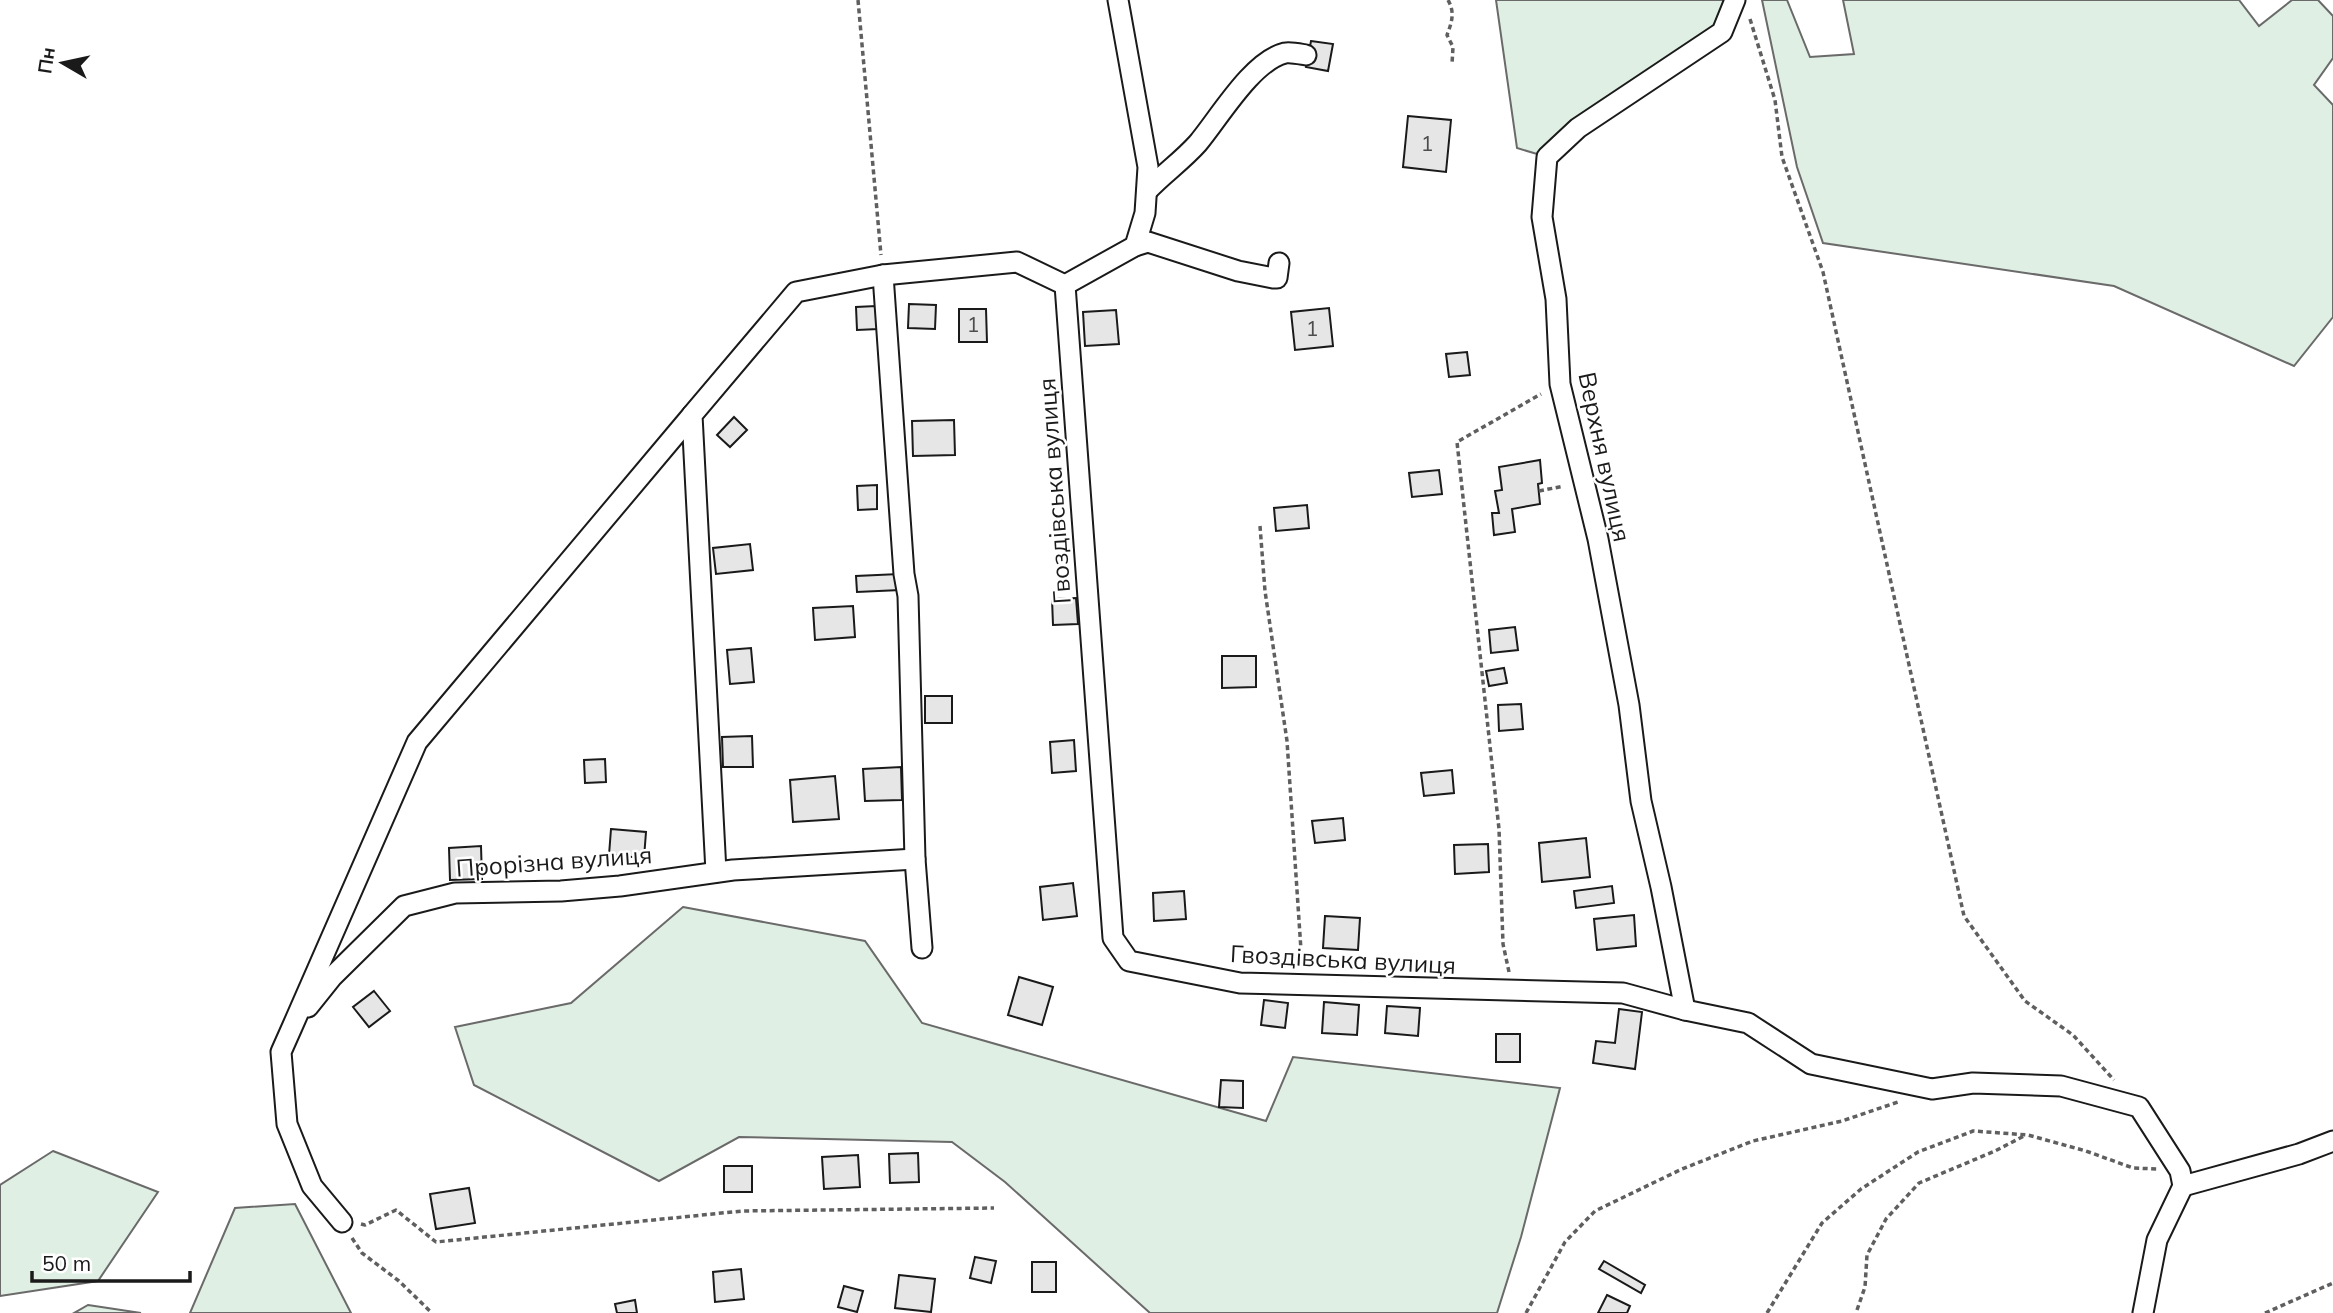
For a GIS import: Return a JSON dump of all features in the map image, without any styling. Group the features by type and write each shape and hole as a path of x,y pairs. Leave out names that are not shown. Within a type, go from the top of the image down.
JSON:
{"street":[{"path":"1118,0 1148,167 1146,214 1135,246"},
{"name":"Верхня вулиця","path":"1685,1010 1641,802 1629,705 1598,540 1560,384 1556,299 1542,217 1547,157 1578,128 1722,32 1742,6"},
{"path":"1147,191 1181,162 1242,86 1263,65 1285,53 1306,55"},
{"path":"342,1222 312,1186 287,1124 281,1052 416,742 796,292 883,275 1017,262 1062,284 1135,246 1148,242 1238,271 1276,270"},
{"path":"883,275 895,465 908,596 915,859 922,948"},
{"name":"Гвоздівська вулиця","path":"1062,284 1113,937 1129,961 1240,983 1623,993 1748,1023 1811,1064 1933,1089 1973,1083 2061,1086 2139,1107"},
{"path":"692,415 716,872"},
{"name":"Прорізна вулиця","path":"293,1026 332,977 404,906 455,893 561,891 620,886 716,872 915,859"},
{"path":"2139,1107 2182,1179"},
{"path":"2182,1179 2299,1154 2333,1141"},
{"path":"2143,1313 2157,1240 2182,1179"}],"path":[{"path":"858,0 883,275"},
{"path":"1448,0 1452,8 1452,20 1447,34 1453,47 1452,64"},
{"path":"1742,6 1775,100 1782,157 1823,272 1964,916 2025,1001 2073,1035 2139,1107"},
{"path":"1513,991 1503,944 1499,829 1457,442 1560,384"},
{"path":"1539,491 1584,483"},
{"path":"1260,526 1265,591 1287,741 1303,985"},
{"path":"1526,1313 1565,1242 1595,1211 1638,1189 1753,1141 1842,1121 1933,1089"},
{"path":"1767,1313 1822,1223 1861,1189 1918,1152 1973,1131 2028,1135 2086,1151 2133,1168 2182,1179"},
{"path":"1857,1310 1866,1287 1867,1255 1886,1220 1919,1183 2028,1135"},
{"path":"342,1222 365,1225 396,1210 436,1242 742,1211 994,1208"},
{"path":"342,1222 362,1253 399,1281 432,1313"},
{"path":"2265,1313 2333,1283"}],"green space":[{"path":"1496,0 1735,0 1722,32 1547,157 1517,148"},
{"path":"1762,0 1787,0 1810,57 1854,54 1843,0 2239,0 2259,26 2292,0 2318,0 2333,16 2333,58 2314,85 2333,105 2333,317 2294,366 2114,286 1823,243 1797,167"},
{"path":"683,907 865,941 922,1023 1266,1121 1293,1057 1560,1088 1521,1237 1497,1313 1150,1313 1005,1182 952,1142 739,1137 659,1181 474,1085 455,1027 571,1003"},
{"path":"53,1151 158,1192 98,1281 0,1296 0,1185"},
{"path":"295,1204 351,1313 190,1313 235,1208"},
{"path":"88,1305 141,1313 74,1313"}],"building":[{"path":"1311,41 1333,44 1328,71 1306,67"},
{"path":"1408,116 1451,120 1446,172 1403,167"},
{"path":"909,304 936,305 935,329 908,328"},
{"path":"876,306 878,329 857,330 856,307"},
{"path":"1329,308 1333,346 1295,350 1291,312"},
{"path":"959,309 986,309 987,342 959,342"},
{"path":"1116,310 1119,344 1085,346 1083,312"},
{"path":"1467,352 1470,375 1449,377 1446,354"},
{"path":"734,417 747,430 730,447 717,435"},
{"path":"954,420 955,455 913,456 912,421"},
{"path":"1540,460 1540,504 1512,509 1515,532 1494,535 1492,513 1499,513 1495,491 1502,490 1499,467"},
{"path":"1439,470 1442,494 1412,497 1409,473"},
{"path":"877,485 877,509 858,510 857,486"},
{"path":"1307,505 1309,528 1276,531 1274,508"},
{"path":"750,544 753,570 716,574 713,548"},
{"path":"899,574 900,590 857,592 856,576"},
{"path":"1076,598 1078,624 1053,625 1052,599"},
{"path":"853,606 855,637 815,640 813,608"},
{"path":"1515,627 1518,650 1491,653 1489,630"},
{"path":"751,648 754,682 730,684 727,650"},
{"path":"1222,656 1256,656 1256,687 1222,688"},
{"path":"1504,668 1507,683 1489,686 1486,671"},
{"path":"925,696 952,696 952,723 925,723"},
{"path":"1521,704 1523,729 1499,731 1498,705"},
{"path":"752,736 753,767 723,767 722,737"},
{"path":"1074,740 1076,771 1052,773 1050,742"},
{"path":"605,759 606,782 585,783 584,760"},
{"path":"901,767 902,800 865,801 863,769"},
{"path":"1452,770 1454,793 1424,796 1421,773"},
{"path":"835,776 839,819 793,822 790,780"},
{"path":"1343,818 1345,840 1315,843 1312,821"},
{"path":"611,829 646,832 644,858 609,855"},
{"path":"1586,838 1590,877 1542,882 1539,843"},
{"path":"1488,844 1489,872 1455,874 1454,845"},
{"path":"481,846 482,879 450,880 449,848"},
{"path":"1073,883 1077,916 1043,920 1040,887"},
{"path":"1612,886 1614,903 1576,908 1574,891"},
{"path":"1184,891 1186,919 1154,921 1153,893"},
{"path":"1634,915 1636,946 1597,950 1594,919"},
{"path":"1325,916 1360,918 1358,950 1323,948"},
{"path":"1019,977 1053,987 1042,1025 1008,1015"},
{"path":"374,991 390,1011 369,1027 353,1007"},
{"path":"1264,1000 1288,1003 1285,1028 1261,1025"},
{"path":"1324,1002 1359,1005 1357,1035 1322,1033"},
{"path":"1387,1006 1420,1008 1418,1036 1385,1033"},
{"path":"1619,1009 1642,1012 1635,1069 1593,1063 1596,1041 1615,1043"},
{"path":"1496,1034 1520,1034 1520,1062 1496,1062"},
{"path":"1221,1080 1243,1081 1243,1108 1219,1107"},
{"path":"918,1153 919,1182 890,1183 889,1154"},
{"path":"858,1155 860,1187 824,1189 822,1157"},
{"path":"724,1166 752,1166 752,1192 724,1192"},
{"path":"469,1188 475,1223 436,1229 430,1194"},
{"path":"975,1257 996,1261 991,1283 970,1278"},
{"path":"1604,1261 1645,1285 1641,1293 1599,1269"},
{"path":"1032,1262 1056,1262 1056,1292 1032,1292"},
{"path":"741,1269 744,1299 715,1302 713,1272"},
{"path":"899,1275 935,1279 931,1312 895,1308"},
{"path":"844,1286 863,1291 857,1312 838,1307"},
{"path":"1607,1295 1630,1306 1627,1313 1598,1313"},
{"path":"635,1300 637,1313 617,1313 615,1304"}]}
